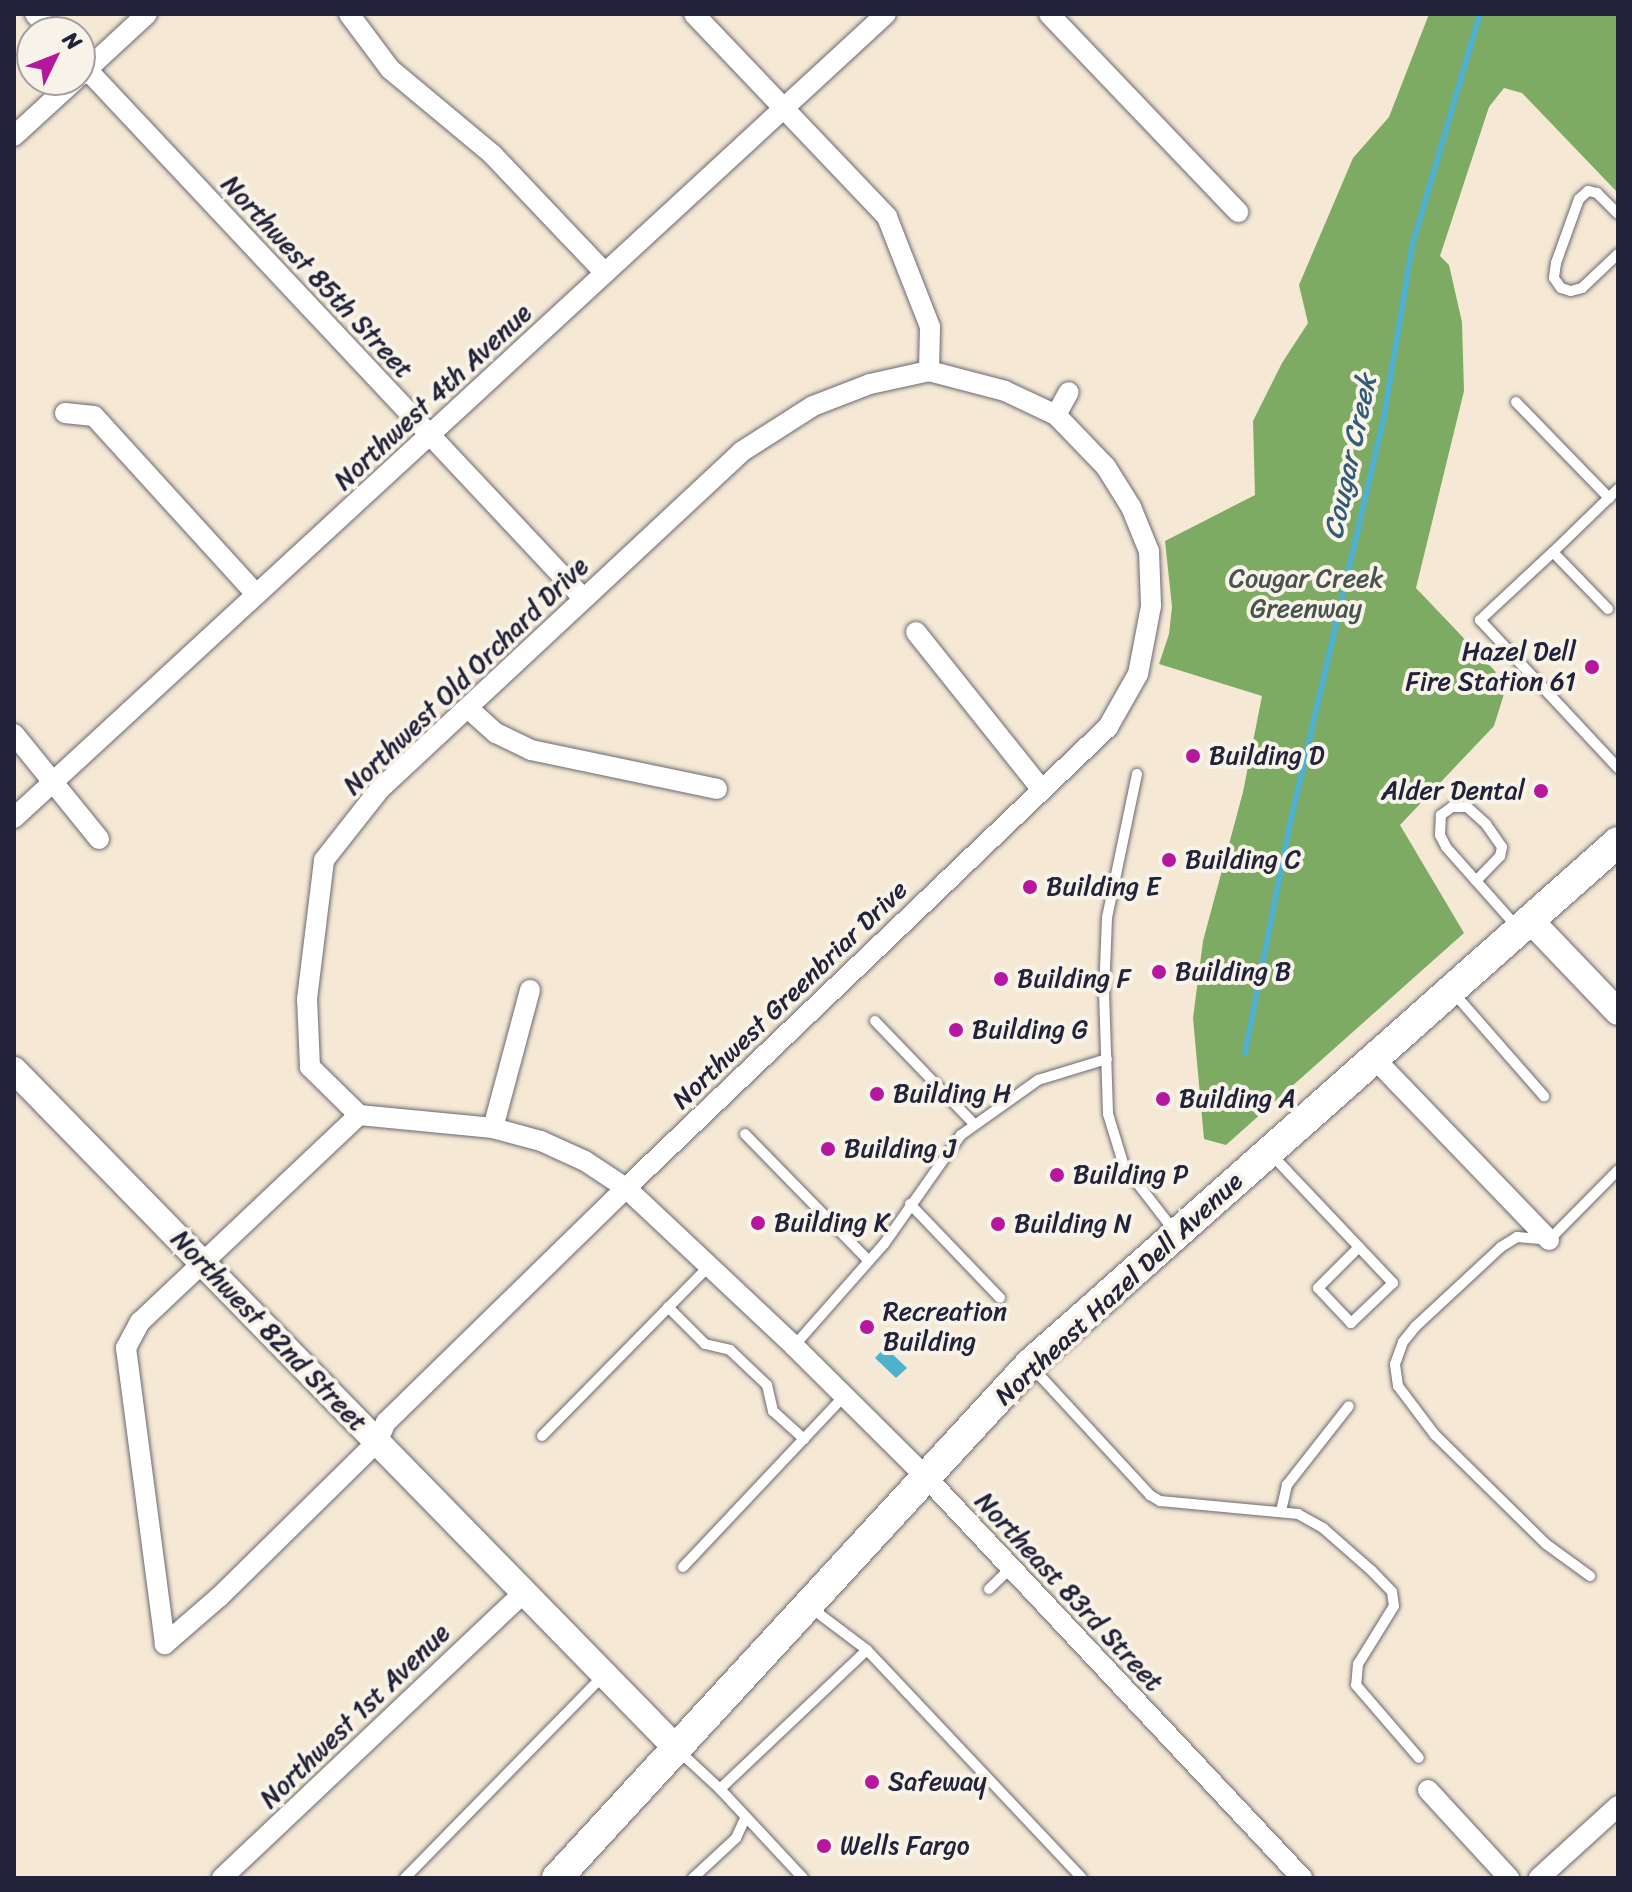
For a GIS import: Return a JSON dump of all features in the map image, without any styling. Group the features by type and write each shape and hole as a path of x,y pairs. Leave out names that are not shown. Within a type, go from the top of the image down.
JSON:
{"main road":[{"name":"Northeast Hazel Dell Avenue","path":"558,1878 1030,1364 1618,842"}],"street":[{"path":"96,59 147,14"},
{"path":"349,14 390,69 492,154 605,273"},
{"path":"694,14 887,217 930,327 929,371"},
{"name":"Northwest 4th Avenue","path":"14,818 886,14"},
{"path":"1049,14 1238,212"},
{"name":"Northwest 85th Street","path":"96,88 582,597"},
{"path":"14,136 56,96"},
{"name":"Northwest Greenbriar Drive","path":"203,1263 140,1322 126,1348 165,1644 219,1597 377,1442 386,1422 626,1188 1108,727 1138,674 1151,606 1149,551 1131,507 1106,467 1056,415 1005,391 929,371"},
{"name":"Northwest Old Orchard Drive","path":"359,1115 310,1067 307,999 324,860 379,790 469,709 582,597 741,452 813,406 870,384 929,371"},
{"path":"1056,415 1069,392"},
{"path":"65,413 94,416 256,594"},
{"path":"916,632 1042,790"},
{"path":"469,709 496,733 531,750 717,789"},
{"path":"14,734 99,839"},
{"path":"1525,925 1618,1012"},
{"path":"493,1128 530,990"},
{"path":"1373,1057 1549,1240"},
{"name":"Northwest 82nd Street","path":"14,1070 676,1748"},
{"path":"203,1263 359,1115"},
{"name":"Northeast 83rd Street","path":"359,1115 493,1128 541,1141 585,1161 626,1188 794,1346 926,1477 1302,1878"},
{"name":"Northwest 1st Avenue","path":"222,1878 524,1592"},
{"path":"1428,1790 1509,1878"},
{"path":"1539,1878 1617,1807"}],"lane":[{"path":"1618,214 1597,193 1588,191 1579,199 1556,263 1554,278 1561,288 1571,291 1582,288 1618,254"},
{"path":"1516,402 1609,498"},
{"path":"1618,489 1480,620 1618,768"},
{"path":"1553,552 1608,609"},
{"path":"1137,774 1107,918 1104,992 1108,1114 1124,1166 1177,1234"},
{"path":"1476,881 1500,856 1502,847 1486,824 1467,807 1452,807 1441,815 1440,835 1476,881 1525,925"},
{"path":"1451,990 1544,1096"},
{"path":"875,1021 975,1125"},
{"path":"794,1346 869,1261 961,1135 1038,1080 1107,1059"},
{"path":"745,1134 869,1261"},
{"path":"1269,1151 1393,1283 1351,1323 1318,1288 1359,1247"},
{"path":"1590,1576 1546,1544 1435,1435 1414,1412 1394,1374 1403,1342 1415,1327 1501,1247 1517,1237 1549,1240 1618,1170"},
{"path":"910,1204 1000,1298"},
{"path":"542,1436 709,1266"},
{"path":"668,1307 705,1344 730,1350 767,1385 773,1411 804,1439"},
{"path":"1030,1364 1150,1495 1160,1501 1281,1511 1311,1520 1392,1592 1390,1617 1358,1664 1356,1685 1419,1758"},
{"path":"683,1567 844,1396"},
{"path":"1281,1511 1287,1485 1349,1406"},
{"path":"989,1589 1011,1568"},
{"path":"808,1605 867,1650 1082,1878"},
{"path":"720,1789 867,1650"},
{"path":"405,1878 605,1675"},
{"path":"676,1748 720,1789 803,1878"},
{"path":"693,1878 736,1838 746,1817"}],"green space":[{"name":"Cougar Creek Greenway","path":"1429,14 1618,14 1618,193 1522,93 1504,88 1489,107 1440,256 1449,265 1462,322 1464,391 1416,588 1495,671 1504,694 1494,726 1400,825 1464,933 1226,1145 1204,1139 1193,1018 1203,941 1243,792 1262,696 1159,664 1169,634 1172,607 1165,541 1255,495 1253,421 1282,363 1308,323 1299,285 1353,158 1389,117"}],"water":[{"path":"885,1347 907,1368 896,1378 875,1358"}],"waterway":[{"name":"Cougar Creek","path":"1245,1053 1289,828 1384,416 1412,246 1480,14"}],"place":[{"name":"Hazel Dell Fire Station 61","path":"1592,667"},
{"name":"Building D","path":"1193,756"},
{"name":"Alder Dental","path":"1541,791"},
{"name":"Building C","path":"1169,860"},
{"name":"Building E","path":"1030,887"},
{"name":"Building B","path":"1159,972"},
{"name":"Building F","path":"1001,979"},
{"name":"Building G","path":"956,1030"},
{"name":"Building H","path":"877,1094"},
{"name":"Building A","path":"1163,1099"},
{"name":"Building J","path":"828,1149"},
{"name":"Building P","path":"1057,1175"},
{"name":"Building K","path":"758,1223"},
{"name":"Building N","path":"998,1224"},
{"name":"Recreation Building","path":"867,1327"},
{"name":"Safeway","path":"872,1782"},
{"name":"Wells Fargo","path":"824,1846"}]}
